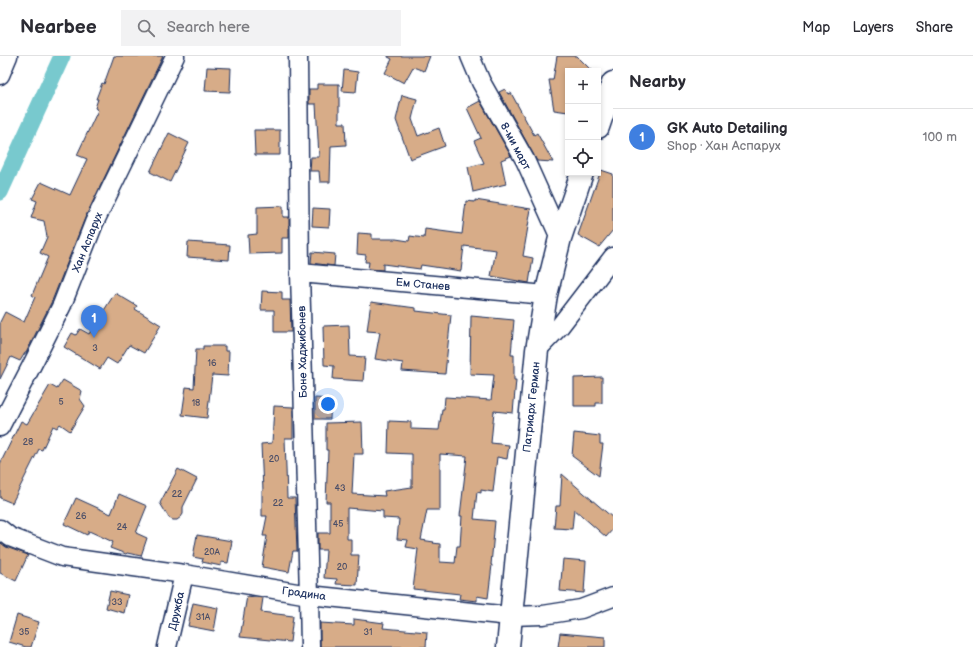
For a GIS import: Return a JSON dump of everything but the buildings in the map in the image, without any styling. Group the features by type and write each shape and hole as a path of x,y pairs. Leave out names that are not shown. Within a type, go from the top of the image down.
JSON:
{"street":[{"path":"0,75 8,56"},
{"name":"Хан Аспарух","path":"0,427 62,305 94,223 175,56"},
{"name":"Боне Хаджибонев","path":"298,56 300,273 310,595 310,647"},
{"name":"8-ми март","path":"470,56 481,82 525,160 560,238"},
{"path":"601,118 613,83"},
{"name":"Патриарх Герман","path":"508,647 537,350 546,295 560,238 581,176"},
{"path":"537,350 560,326 613,257"},
{"name":"Ем Станев","path":"300,273 546,295"},
{"name":"Градина","path":"0,529 10,537 62,558 184,574 310,595 510,616 543,615 581,609 613,597"},
{"name":"Дружба","path":"168,647 184,574"}],"waterway":[{"path":"0,192 62,56"}],"place":[{"name":"GK Auto Detailing","path":"94,338"}]}
